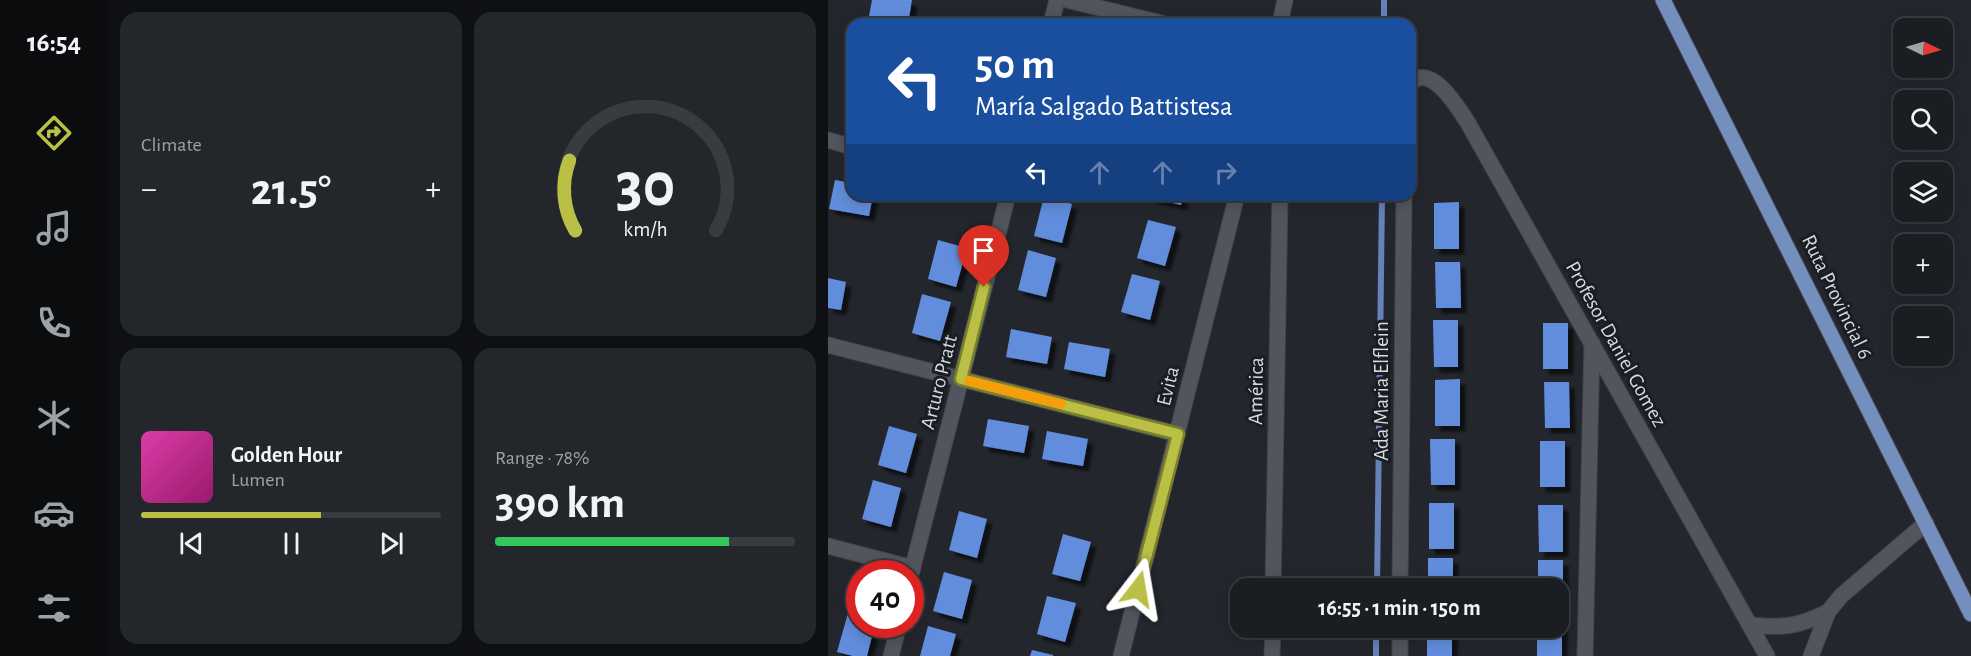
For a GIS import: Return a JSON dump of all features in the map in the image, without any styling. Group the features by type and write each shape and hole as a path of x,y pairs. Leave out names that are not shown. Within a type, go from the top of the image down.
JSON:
{"main road":[{"name":"Ruta Provincial 6","path":"1664,0 1971,614"}],"street":[{"path":"1052,18 1057,0"},
{"path":"1067,0 1140,18"},
{"name":"Profesor Daniel Gomez","path":"1416,79 1426,78 1452,98 1767,656"},
{"path":"828,140 846,145"},
{"name":"Arturo Pratt","path":"915,560 1006,201"},
{"name":"Evita","path":"1120,656 1236,201"},
{"name":"América","path":"1274,578 1280,201"},
{"name":"Ada Maria Elflein","path":"1400,578 1404,201"},
{"path":"1585,656 1592,343"},
{"path":"828,345 1178,434"},
{"path":"1811,656 1828,612 1841,596 1926,523"},
{"path":"828,546 872,560"},
{"path":"1750,625 1783,627 1803,624 1828,612"},
{"path":"891,656 896,638"},
{"path":"1272,656 1273,638"},
{"path":"1400,638 1400,656"}],"building":[{"path":"872,0 912,0 909,18 869,16"},
{"path":"835,180 846,182 846,201 872,201 869,216 829,209"},
{"path":"1043,201 1062,201 1072,204 1062,243 1034,236"},
{"path":"1164,201 1182,201 1181,205"},
{"path":"1459,202 1459,249 1434,249 1434,203"},
{"path":"1148,220 1176,227 1165,266 1137,258"},
{"path":"938,240 967,248 956,287 928,279"},
{"path":"1028,250 1056,258 1046,297 1018,290"},
{"path":"1435,262 1460,262 1461,308 1436,308"},
{"path":"1132,274 1160,281 1150,320 1121,312"},
{"path":"828,278 846,282 841,310 828,308"},
{"path":"922,294 951,302 940,341 912,333"},
{"path":"1433,320 1458,320 1458,367 1434,367"},
{"path":"1543,323 1568,323 1568,369 1543,369"},
{"path":"1011,329 1052,337 1047,364 1006,357"},
{"path":"1069,342 1110,349 1105,377 1064,369"},
{"path":"1460,379 1460,426 1435,426 1435,380"},
{"path":"1544,382 1569,382 1570,428 1545,428"},
{"path":"988,419 1029,426 1024,453 983,446"},
{"path":"889,426 917,434 906,473 878,465"},
{"path":"1047,431 1088,439 1083,466 1042,459"},
{"path":"1430,439 1455,439 1455,485 1431,485"},
{"path":"1540,441 1565,441 1565,487 1540,487"},
{"path":"873,480 901,488 891,527 862,519"},
{"path":"1429,503 1454,503 1454,549 1429,549"},
{"path":"1538,505 1563,505 1563,552 1539,552"},
{"path":"959,511 987,519 977,558 949,550"},
{"path":"1063,534 1091,542 1080,581 1052,574"},
{"path":"1428,558 1453,558 1453,578 1428,578"},
{"path":"1538,560 1563,560 1563,578 1538,578"},
{"path":"944,572 972,580 962,619 933,611"},
{"path":"1047,596 1076,603 1065,642 1037,634"},
{"path":"846,620 846,638 872,638 867,656 853,656 837,652"},
{"path":"928,626 956,634 950,656 920,656"},
{"path":"1427,638 1452,638 1452,656 1427,656"},
{"path":"1537,638 1562,638 1562,656 1537,656"},
{"path":"1032,650 1053,655 1053,656 1030,656"}],"waterway":[{"path":"1384,0 1384,18"},
{"path":"1377,578 1382,201"},
{"path":"1376,638 1376,656"}],"slow traffic":[{"path":"969,381 1061,404"}],"route":[{"path":"984,287 961,379 1178,434 1138,589"}]}
